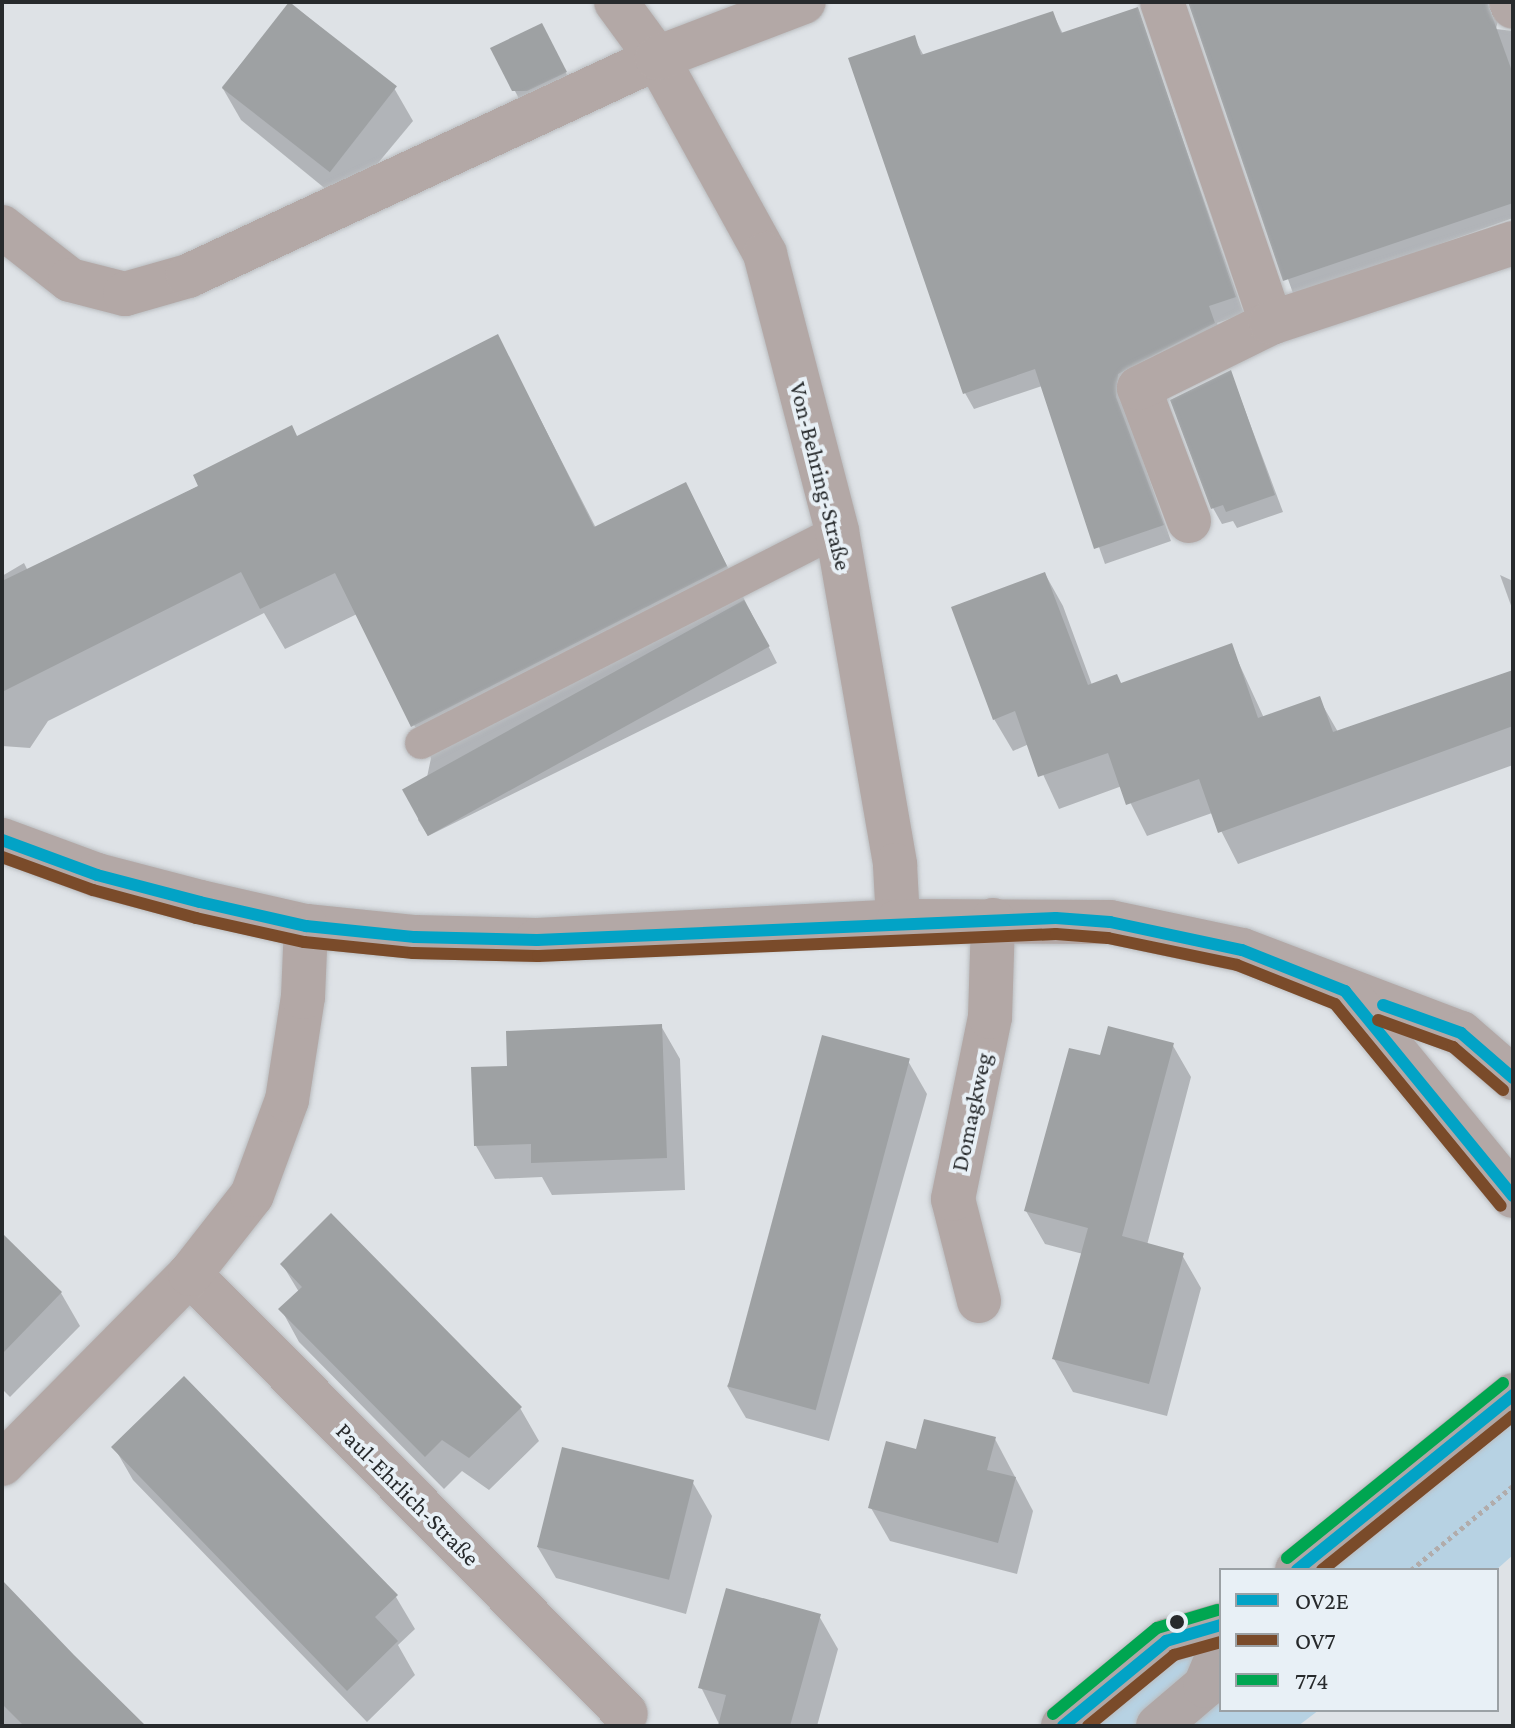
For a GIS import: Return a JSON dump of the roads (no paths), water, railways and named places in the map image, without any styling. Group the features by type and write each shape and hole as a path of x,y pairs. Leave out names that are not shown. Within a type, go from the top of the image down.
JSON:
{"main road":[{"path":"1299,1568 1513,1395"},
{"path":"1063,1726 1166,1641 1219,1626"},
{"path":"1158,1726 1205,1686 1219,1653"}],"street":[{"name":"Von-Behring-Straße","path":"616,2 657,58 765,254 837,531 895,865 898,921"},
{"path":"2,227 70,280 125,294 188,276 657,58 804,2"},
{"path":"1162,2 1271,323"},
{"path":"1189,521 1139,388 1271,323 1513,243"},
{"path":"2,840 97,875 306,926 415,937 537,940 898,921 1110,922 1242,950 1461,1033 1513,1078"},
{"name":"Domagkweg","path":"979,1301 953,1199 990,1017 993,920"},
{"path":"2,1464 190,1274 252,1195 287,1100 303,997 306,926"},
{"path":"1345,991 1513,1196"},
{"name":"Paul-Ehrlich-Straße","path":"190,1274 626,1714"}],"lane":[{"path":"421,743 837,531"}]}
